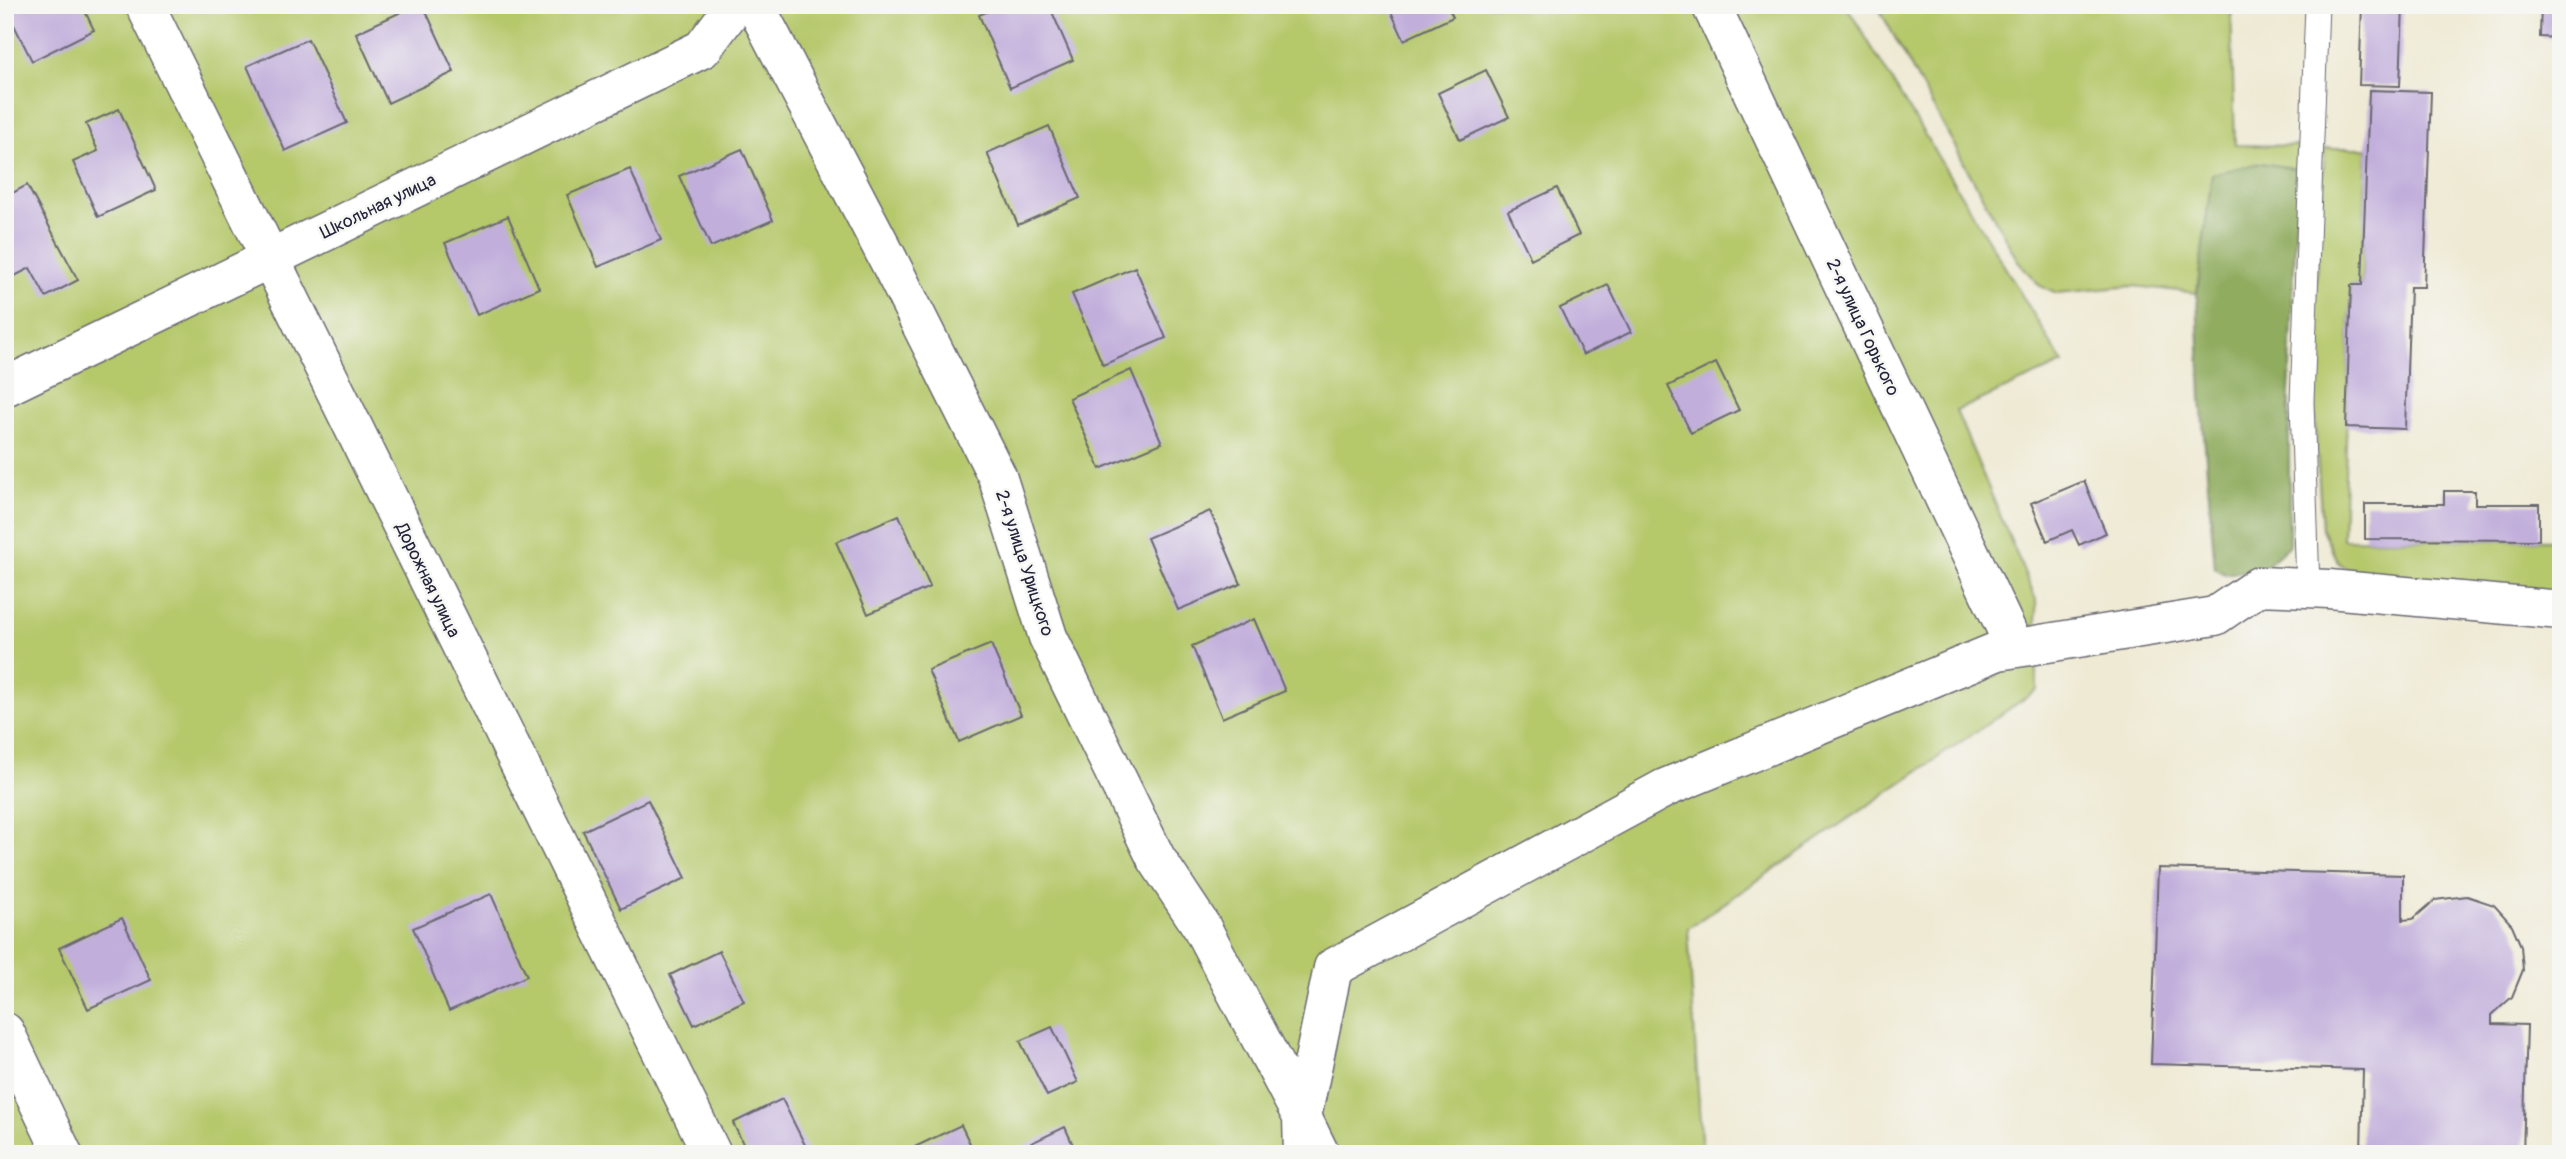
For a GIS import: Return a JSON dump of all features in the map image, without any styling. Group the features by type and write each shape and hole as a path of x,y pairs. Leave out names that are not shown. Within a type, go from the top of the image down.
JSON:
{"street":[{"name":"Дорожная улица","path":"145,5 712,1154"},
{"name":"Школьная улица","path":"5,387 702,49 735,5"},
{"name":"2-я улица Урицкого","path":"755,5 889,261 997,476 1048,637 1156,858 1201,926 1302,1136 1320,1154"},
{"name":"2-я улица Горького","path":"1711,5 2015,648"},
{"path":"1302,1136 1333,968 1665,788 1998,651 2214,616 2259,586 2561,610"},
{"path":"5,1032 63,1154"}],"lane":[{"path":"2308,588 2302,401 2317,5"}],"green space":[{"path":"5,5 1846,5 2063,363 1956,411 2036,600 2037,690 1688,928 1702,1154 5,1154"},
{"path":"1877,5 2231,5 2235,145 2298,146 2298,169 2261,163 2212,174 2197,293 2133,286 2057,293 2040,286 2019,263"},
{"path":"2325,148 2367,148 2362,285 2351,285 2343,539 2561,540 2561,597 2367,579 2338,563 2322,529 2311,360"},
{"path":"2261,163 2298,169 2289,394 2289,546 2264,568 2225,574 2215,568 2201,399 2197,293 2212,174"}],"building":[{"path":"82,5 94,30 32,61 5,7"},
{"path":"416,5 423,5 454,72 388,103 356,33"},
{"path":"1003,5 1049,5 1073,60 1010,88 979,15"},
{"path":"1388,5 1447,5 1453,17 1404,40"},
{"path":"2362,5 2403,5 2400,86 2359,85"},
{"path":"2541,5 2561,5 2561,38 2540,37"},
{"path":"308,39 347,123 285,151 247,66"},
{"path":"1486,70 1509,117 1460,140 1438,93"},
{"path":"2369,90 2431,92 2424,287 2410,287 2405,429 2346,427 2351,285 2362,285"},
{"path":"119,109 156,190 98,217 73,162 98,151 86,124"},
{"path":"1049,126 1080,198 1018,225 987,153"},
{"path":"742,149 773,220 711,247 679,176"},
{"path":"630,169 661,240 598,267 567,195"},
{"path":"27,185 78,280 46,297 30,268 5,281 5,197"},
{"path":"1557,188 1579,235 1531,259 1508,211"},
{"path":"508,216 539,288 477,315 445,243"},
{"path":"1135,267 1166,338 1103,365 1072,294"},
{"path":"1608,285 1631,332 1583,355 1560,308"},
{"path":"1716,363 1739,410 1691,433 1668,386"},
{"path":"1131,370 1162,443 1100,469 1069,398"},
{"path":"2084,481 2106,533 2079,545 2072,530 2047,541 2031,503"},
{"path":"2444,491 2475,491 2475,504 2539,504 2539,540 2365,539 2365,504 2444,504"},
{"path":"1210,511 1241,584 1178,610 1147,538"},
{"path":"899,515 930,587 868,614 836,542"},
{"path":"1254,619 1285,691 1222,718 1192,646"},
{"path":"991,644 1021,715 959,742 928,670"},
{"path":"648,800 686,878 621,909 583,831"},
{"path":"2158,868 2403,875 2403,920 2413,919 2435,900 2467,896 2494,905 2512,925 2521,946 2523,970 2512,997 2492,1015 2492,1024 2527,1025 2523,1154 2361,1154 2363,1070 2151,1064"},
{"path":"491,894 527,976 449,1011 413,928"},
{"path":"122,918 151,980 88,1009 59,948"},
{"path":"719,951 744,1001 694,1025 670,975"},
{"path":"1052,1027 1078,1082 1047,1096 1020,1041"},
{"path":"782,1099 807,1149 796,1154 748,1154 733,1123"},
{"path":"961,1125 975,1154 904,1152"},
{"path":"1065,1127 1077,1154 1008,1154"}]}
